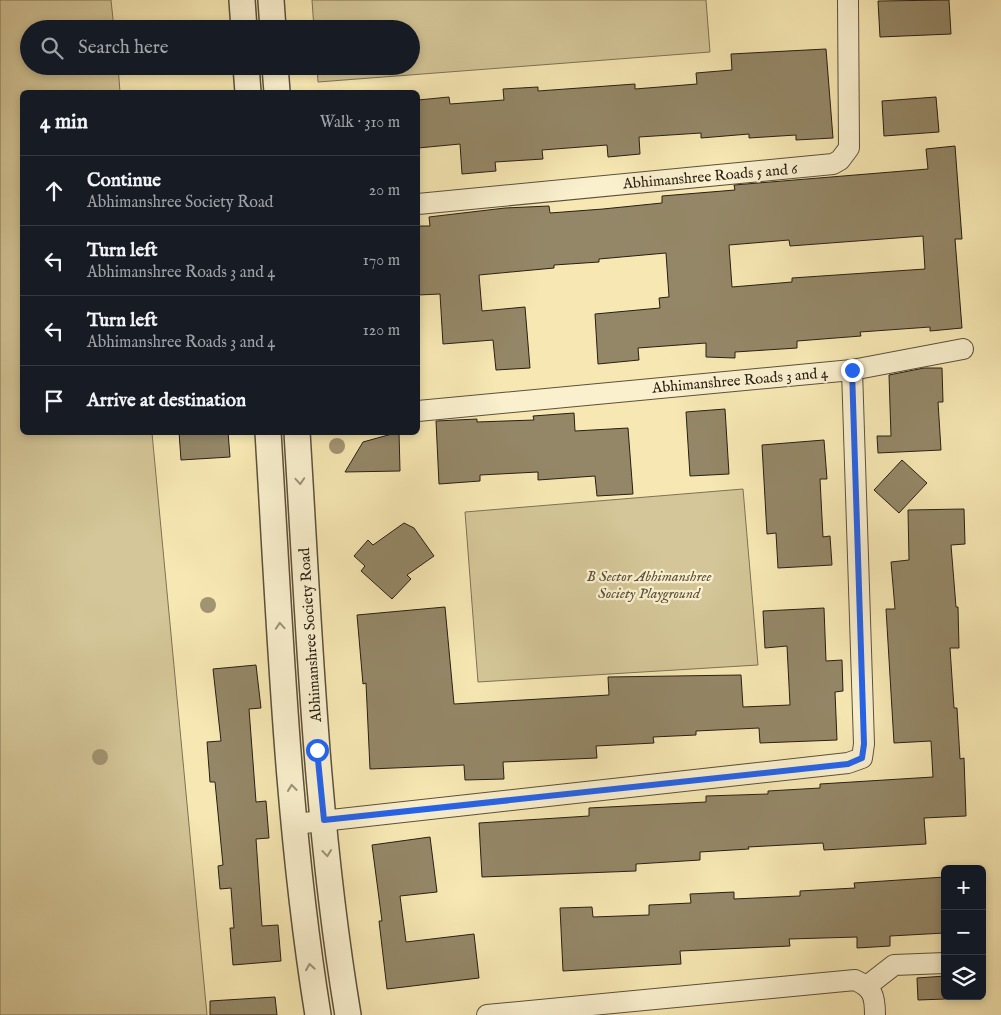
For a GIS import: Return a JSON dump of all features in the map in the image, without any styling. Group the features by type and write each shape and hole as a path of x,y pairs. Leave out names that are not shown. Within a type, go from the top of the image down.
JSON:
{"street":[{"path":"242,0 243,20"},
{"path":"271,0 272,20"},
{"name":"Abhimanshree Roads 5 and 6","path":"420,204 833,164 840,160 849,148 848,0"},
{"path":"247,75 248,90"},
{"path":"276,75 277,90"},
{"name":"Abhimanshree Roads 3 and 4","path":"420,411 852,370 963,349"},
{"path":"295,824 848,764 862,758 864,744 852,370"},
{"name":"Abhimanshree Society Road","path":"268,435 288,752 308,954 318,1015"},
{"name":"Abhimanshree Society Road","path":"297,435 317,750 337,951 348,1015"},
{"path":"867,986 894,965 941,963"},
{"path":"487,1015 855,980 867,986 875,1000 875,1015"}],"green space":[{"path":"0,0 111,0 113,20 20,20 20,75 119,75 120,90 20,90 20,435 152,435 207,1015 0,1015"},
{"path":"312,0 706,0 710,52 420,74 420,20 313,20"},
{"path":"318,75 409,75 318,82"},
{"name":"B Sector Abhimanshree Society Playground","path":"743,489 758,665 478,682 465,512"}],"building":[{"path":"949,0 951,34 880,37 878,1"},
{"path":"826,49 833,138 796,140 796,135 749,138 749,134 701,138 701,133 639,137 640,154 608,157 607,145 542,150 543,159 495,162 496,171 462,174 460,144 420,148 420,100 449,97 450,104 504,100 503,89 538,87 538,91 635,84 635,89 697,84 696,73 732,70 731,54"},
{"path":"936,97 939,132 884,136 882,101"},
{"path":"955,146 962,239 955,239 962,328 930,331 930,327 860,332 861,336 797,341 797,348 735,352 735,358 706,357 706,343 638,348 639,360 598,364 595,314 660,308 659,298 669,297 666,253 599,259 599,262 554,265 554,268 479,275 482,311 525,307 530,368 496,370 493,340 443,344 440,294 420,295 420,226 430,226 429,217 505,208 549,206 550,213 603,209 662,203 662,196 735,190 734,185 928,169 926,149","holes":["923,236 925,269 792,278 792,282 732,287 729,245 789,240 790,246"]},
{"path":"924,368 942,368 943,402 938,402 941,450 878,453 877,436 891,436 889,375"},
{"path":"725,409 729,474 690,476 686,412"},
{"path":"574,413 575,431 628,428 633,494 597,496 595,476 538,480 538,472 480,475 480,481 439,484 436,421 477,419 477,422 534,420 533,416"},
{"path":"179,435 228,435 230,457 181,460"},
{"path":"388,435 399,435 400,471 345,472 363,442"},
{"path":"824,440 827,479 820,479 823,537 830,536 832,565 778,568 776,533 767,534 762,445"},
{"path":"902,460 927,483 899,513 874,490"},
{"path":"964,509 965,544 951,545 956,607 958,607 959,648 950,648 954,708 957,708 960,759 964,758 966,816 924,818 926,844 824,850 823,843 748,847 749,849 700,852 700,860 636,864 636,871 482,877 479,823 589,816 589,808 706,802 706,796 768,794 768,791 820,788 820,784 933,777 931,741 894,743 886,609 895,609 891,562 909,560 908,510"},
{"path":"404,523 414,528 434,556 407,575 411,579 392,599 361,571 365,566 354,556 368,540 373,545"},
{"path":"445,607 454,704 609,695 608,677 741,675 743,707 790,705 787,646 765,648 763,611 824,608 826,661 842,660 843,691 835,692 837,740 760,743 759,728 696,731 696,735 653,737 654,743 596,746 597,758 503,762 504,779 465,780 464,765 370,769 366,683 363,684 357,615"},
{"path":"256,665 261,708 249,709 256,802 266,801 269,838 256,839 262,926 278,925 281,961 233,965 230,928 234,928 231,888 220,889 218,866 223,865 215,782 210,782 207,742 221,741 213,669"},
{"path":"430,837 437,892 400,896 406,942 474,934 479,978 387,989 379,921 382,921 372,845"},
{"path":"941,877 941,933 890,936 890,946 857,948 857,937 789,939 790,946 680,951 681,964 563,971 560,908 592,907 593,917 649,915 649,905 691,903 690,894 734,892 734,899 800,896 800,891 855,888 854,883"},
{"path":"941,976 941,999 918,1000 917,978"},
{"path":"275,997 277,1015 210,1015 210,1001"}],"route":[{"path":"317,750 324,820 848,764 862,758 864,744 852,370"}]}
